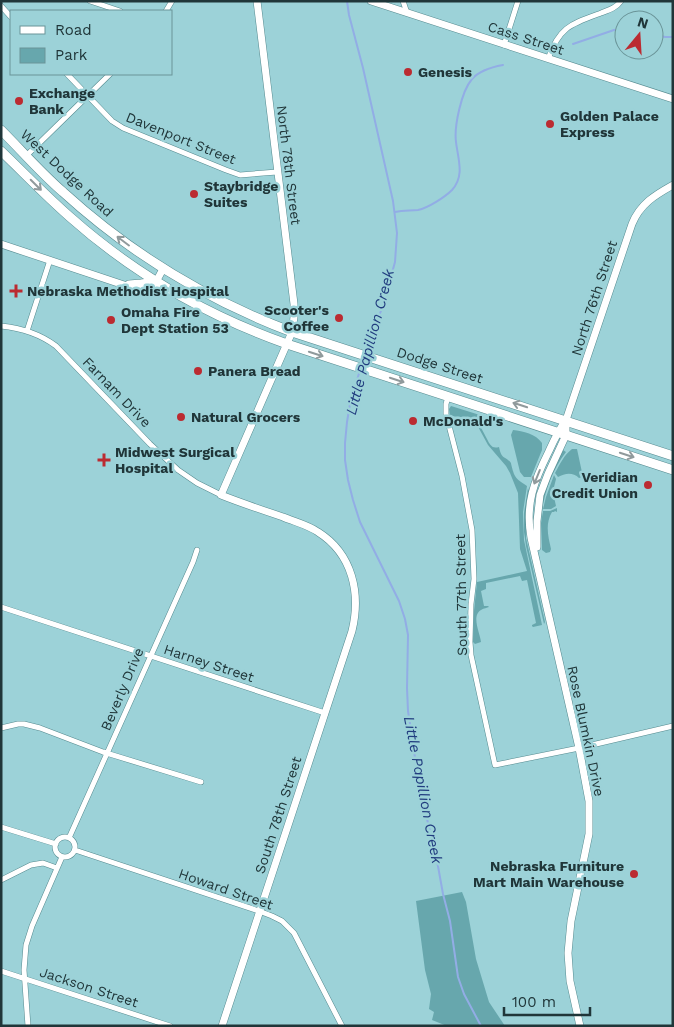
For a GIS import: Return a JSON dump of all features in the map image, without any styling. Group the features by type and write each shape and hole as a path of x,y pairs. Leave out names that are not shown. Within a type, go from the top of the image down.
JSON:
{"highway":[{"name":"West Dodge Road","path":"1,130 63,192 135,250 163,269"},
{"name":"West Dodge Road","path":"1,151 78,224 111,250 156,280"},
{"name":"Dodge Street","path":"163,269 221,302 292,332 673,456"},
{"name":"Dodge Street","path":"156,280 201,307 251,331 673,470"}],"main road":[{"name":"North 78th Street","path":"257,1 294,304 292,332"},
{"name":"Cass Street","path":"374,2 673,99"},
{"name":"North 76th Street","path":"562,434 633,221 648,200 673,185"},
{"path":"1,244 121,283 136,284 156,280 163,269"},
{"path":"221,495 292,332"},
{"name":"Rose Blumkin Drive","path":"562,434 540,495 537,521 537,560 588,793 589,824 586,850 568,943 571,986 580,1026"},
{"name":"Farnam Drive","path":"221,495 308,526 323,535 340,552 351,573 356,592 356,611"},
{"name":"South 78th Street","path":"222,1026 352,632 356,611"}],"street":[{"path":"90,1 117,10"},
{"path":"403,1 407,13"},
{"path":"504,45 518,1"},
{"path":"548,59 555,41 570,25 618,6 621,1"},
{"path":"1,6 10,16"},
{"name":"Davenport Street","path":"68,75 120,127 240,175 277,172"},
{"path":"26,156 109,75"},
{"path":"27,331 50,260"},
{"name":"Farnam Drive","path":"1,326 27,331 44,338 56,346 150,444 178,470 196,483 221,495"},
{"name":"South 77th Street","path":"448,396 446,414 462,476 472,537 474,579 471,604 471,655 495,764 579,748"},
{"name":"Beverly Drive","path":"69,838 197,550"},
{"name":"Harney Street","path":"1,607 325,713"},
{"path":"1,728 15,724 40,728 108,753 201,782"},
{"path":"579,748 673,726"},
{"path":"1,827 56,844"},
{"path":"63,837 69,838 75,844 75,850 68,857 62,856 56,850 57,841 63,837"},
{"name":"Howard Street","path":"75,850 259,911 282,921 294,933 342,1026"},
{"path":"28,1026 24,978 25,953 29,936 62,856"},
{"path":"1,880 31,865 43,863 57,868"},
{"name":"Jackson Street","path":"1,971 170,1026"}],"green space":[{"path":"451,406 483,416 478,422 489,443 493,447 499,447 503,456 511,463 515,476 527,486 523,512 524,540 542,625 532,626 536,623 527,580 522,581 520,576 486,583 486,589 481,591 484,606 489,607 478,613 476,620 481,642 475,644 473,642 474,611 477,582 527,571 520,549 518,493 510,473 488,445 476,423 471,418 450,416 449,409"},
{"path":"513,430 533,435 542,443 542,450 531,477 524,477 520,472 511,435"},
{"path":"572,449 577,449 583,477 579,478 569,474 558,477 555,473 564,457"},
{"path":"563,450 566,452 553,474 544,498 540,536 541,549 538,537 542,500 549,479"},
{"path":"554,475 556,479 552,488 556,506 551,509 543,509 546,497"},
{"path":"528,488 526,538 544,624 524,532 524,513"},
{"path":"557,508 557,512 552,512 548,521 551,549 550,552 546,553 542,550 541,523 543,511"},
{"path":"462,892 466,902 476,959 489,1002 505,1026 447,1026 432,1020 434,1012 429,1009 431,994 425,970 416,901"}],"waterway":[{"name":"Little Papillion Creek","path":"347,1 393,201 397,233 395,262 384,302 366,354"},
{"path":"573,44 614,30"},
{"path":"664,37 673,37"},
{"path":"395,212 418,210 427,207 445,196 456,185 460,173 456,128 465,92 472,79 479,73 503,65"},
{"name":"Little Papillion Creek","path":"360,370 347,422 345,460 348,480 360,522 399,601 405,619 408,635 408,711 420,791 450,921 458,977 464,994 481,1026"}],"place":[{"name":"Genesis","path":"408,72"},
{"name":"Exchange Bank","path":"19,101"},
{"name":"Golden Palace Express","path":"550,124"},
{"name":"Staybridge Suites","path":"194,194"},
{"name":"Nebraska Methodist Hospital","path":"16,291"},
{"name":"Scooter's Coffee","path":"339,318"},
{"name":"Omaha Fire Dept Station 53","path":"111,320"},
{"name":"Panera Bread","path":"198,371"},
{"name":"Natural Grocers","path":"181,417"},
{"name":"McDonald's","path":"413,421"},
{"name":"Midwest Surgical Hospital","path":"104,460"},
{"name":"Veridian Credit Union","path":"648,485"},
{"name":"Nebraska Furniture Mart Main Warehouse","path":"634,874"}]}
